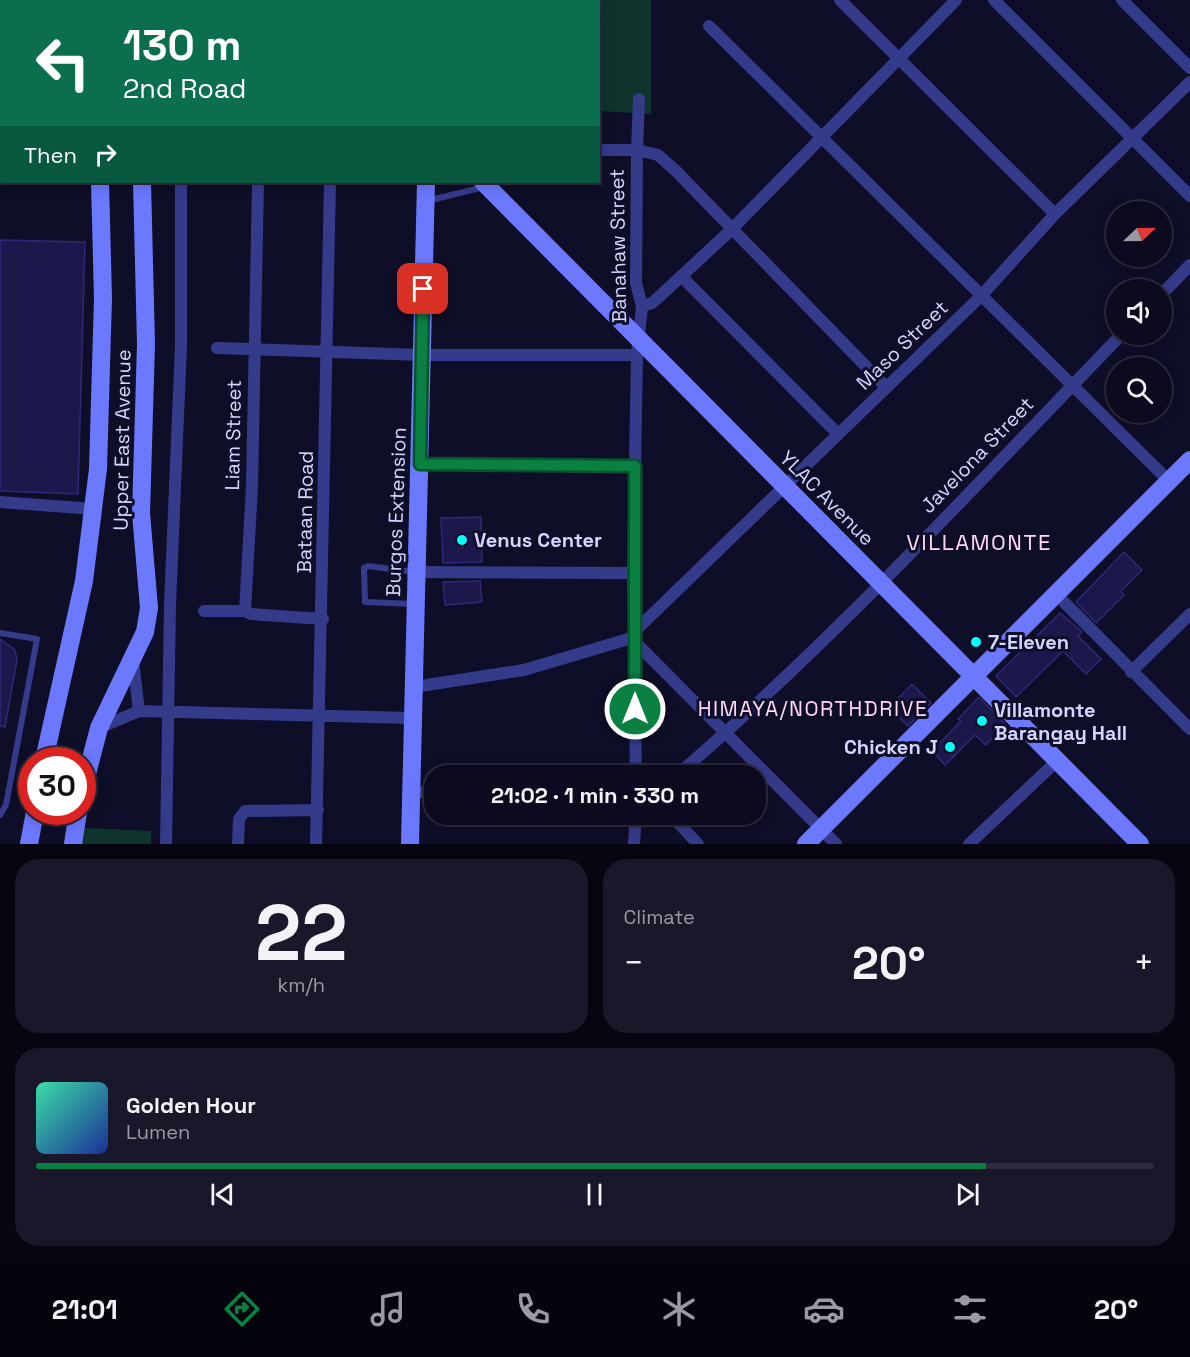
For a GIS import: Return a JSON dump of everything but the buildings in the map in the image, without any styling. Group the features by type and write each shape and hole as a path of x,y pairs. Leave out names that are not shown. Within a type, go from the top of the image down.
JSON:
{"street":[{"path":"840,0 1055,214"},
{"path":"642,306 652,303 731,230 820,136 957,0"},
{"path":"994,0 1190,196"},
{"path":"1122,0 1190,68"},
{"path":"709,26 980,297 1169,481"},
{"name":"Maso Street","path":"635,637 784,486 980,297 1055,214 1190,82"},
{"path":"639,99 637,150 658,155 886,387"},
{"name":"Banahaw Street","path":"600,150 637,150 636,283 642,306 637,356 633,573 636,765"},
{"name":"Upper East Avenue","path":"47,747 84,581 93,509 101,419 103,330 100,183"},
{"name":"Upper East Avenue","path":"94,747 99,728 145,632 149,608 141,513 146,344 142,183"},
{"path":"166,844 175,449 181,346 181,183"},
{"name":"Liam Street","path":"245,611 252,486 258,183"},
{"name":"Bataan Road","path":"316,844 323,619 330,183"},
{"name":"Burgos Extension","path":"410,844 426,183"},
{"name":"YLAC Avenue","path":"485,184 879,583 976,676 1140,844"},
{"path":"1172,284 1190,265"},
{"path":"681,276 838,434"},
{"name":"Javelona Street","path":"689,765 724,734 879,583 1111,345"},
{"path":"217,348 422,355 637,356"},
{"path":"806,844 1190,460"},
{"path":"420,464 635,466"},
{"path":"0,502 93,509"},
{"path":"417,572 633,573"},
{"path":"1057,595 1190,729"},
{"path":"204,611 245,611 250,614 323,619"},
{"path":"1131,672 1190,614"},
{"path":"414,687 524,670 635,637 724,734 836,844"},
{"path":"133,660 139,711"},
{"path":"99,728 139,711 412,718"},
{"path":"972,843 1057,761"},
{"path":"411,792 424,792"},
{"path":"238,844 239,819 245,811 318,810"},
{"path":"29,844 33,825"},
{"path":"73,844 76,825"},
{"path":"634,844 635,825"},
{"path":"680,825 698,844"}],"lane":[{"path":"426,201 485,184"},
{"path":"416,604 365,602 363,568 368,566 417,572"},
{"path":"0,633 37,639 6,805 0,815"}],"green space":[{"path":"600,0 651,0 651,114 600,111"},
{"path":"83,828 151,831 151,844 81,844"}],"place":[{"name":"Venus Center","path":"462,540"},
{"name":"7-Eleven","path":"976,642"},
{"name":"Villamonte Barangay Hall","path":"982,721"},
{"name":"Chicken J","path":"950,747"}],"district":[{"name":"VILLAMONTE","path":"979,542"},
{"name":"HIMAYA/NORTHDRIVE","path":"813,708"}],"route":[{"path":"423,289 420,464 635,466 633,573 635,709"}]}
